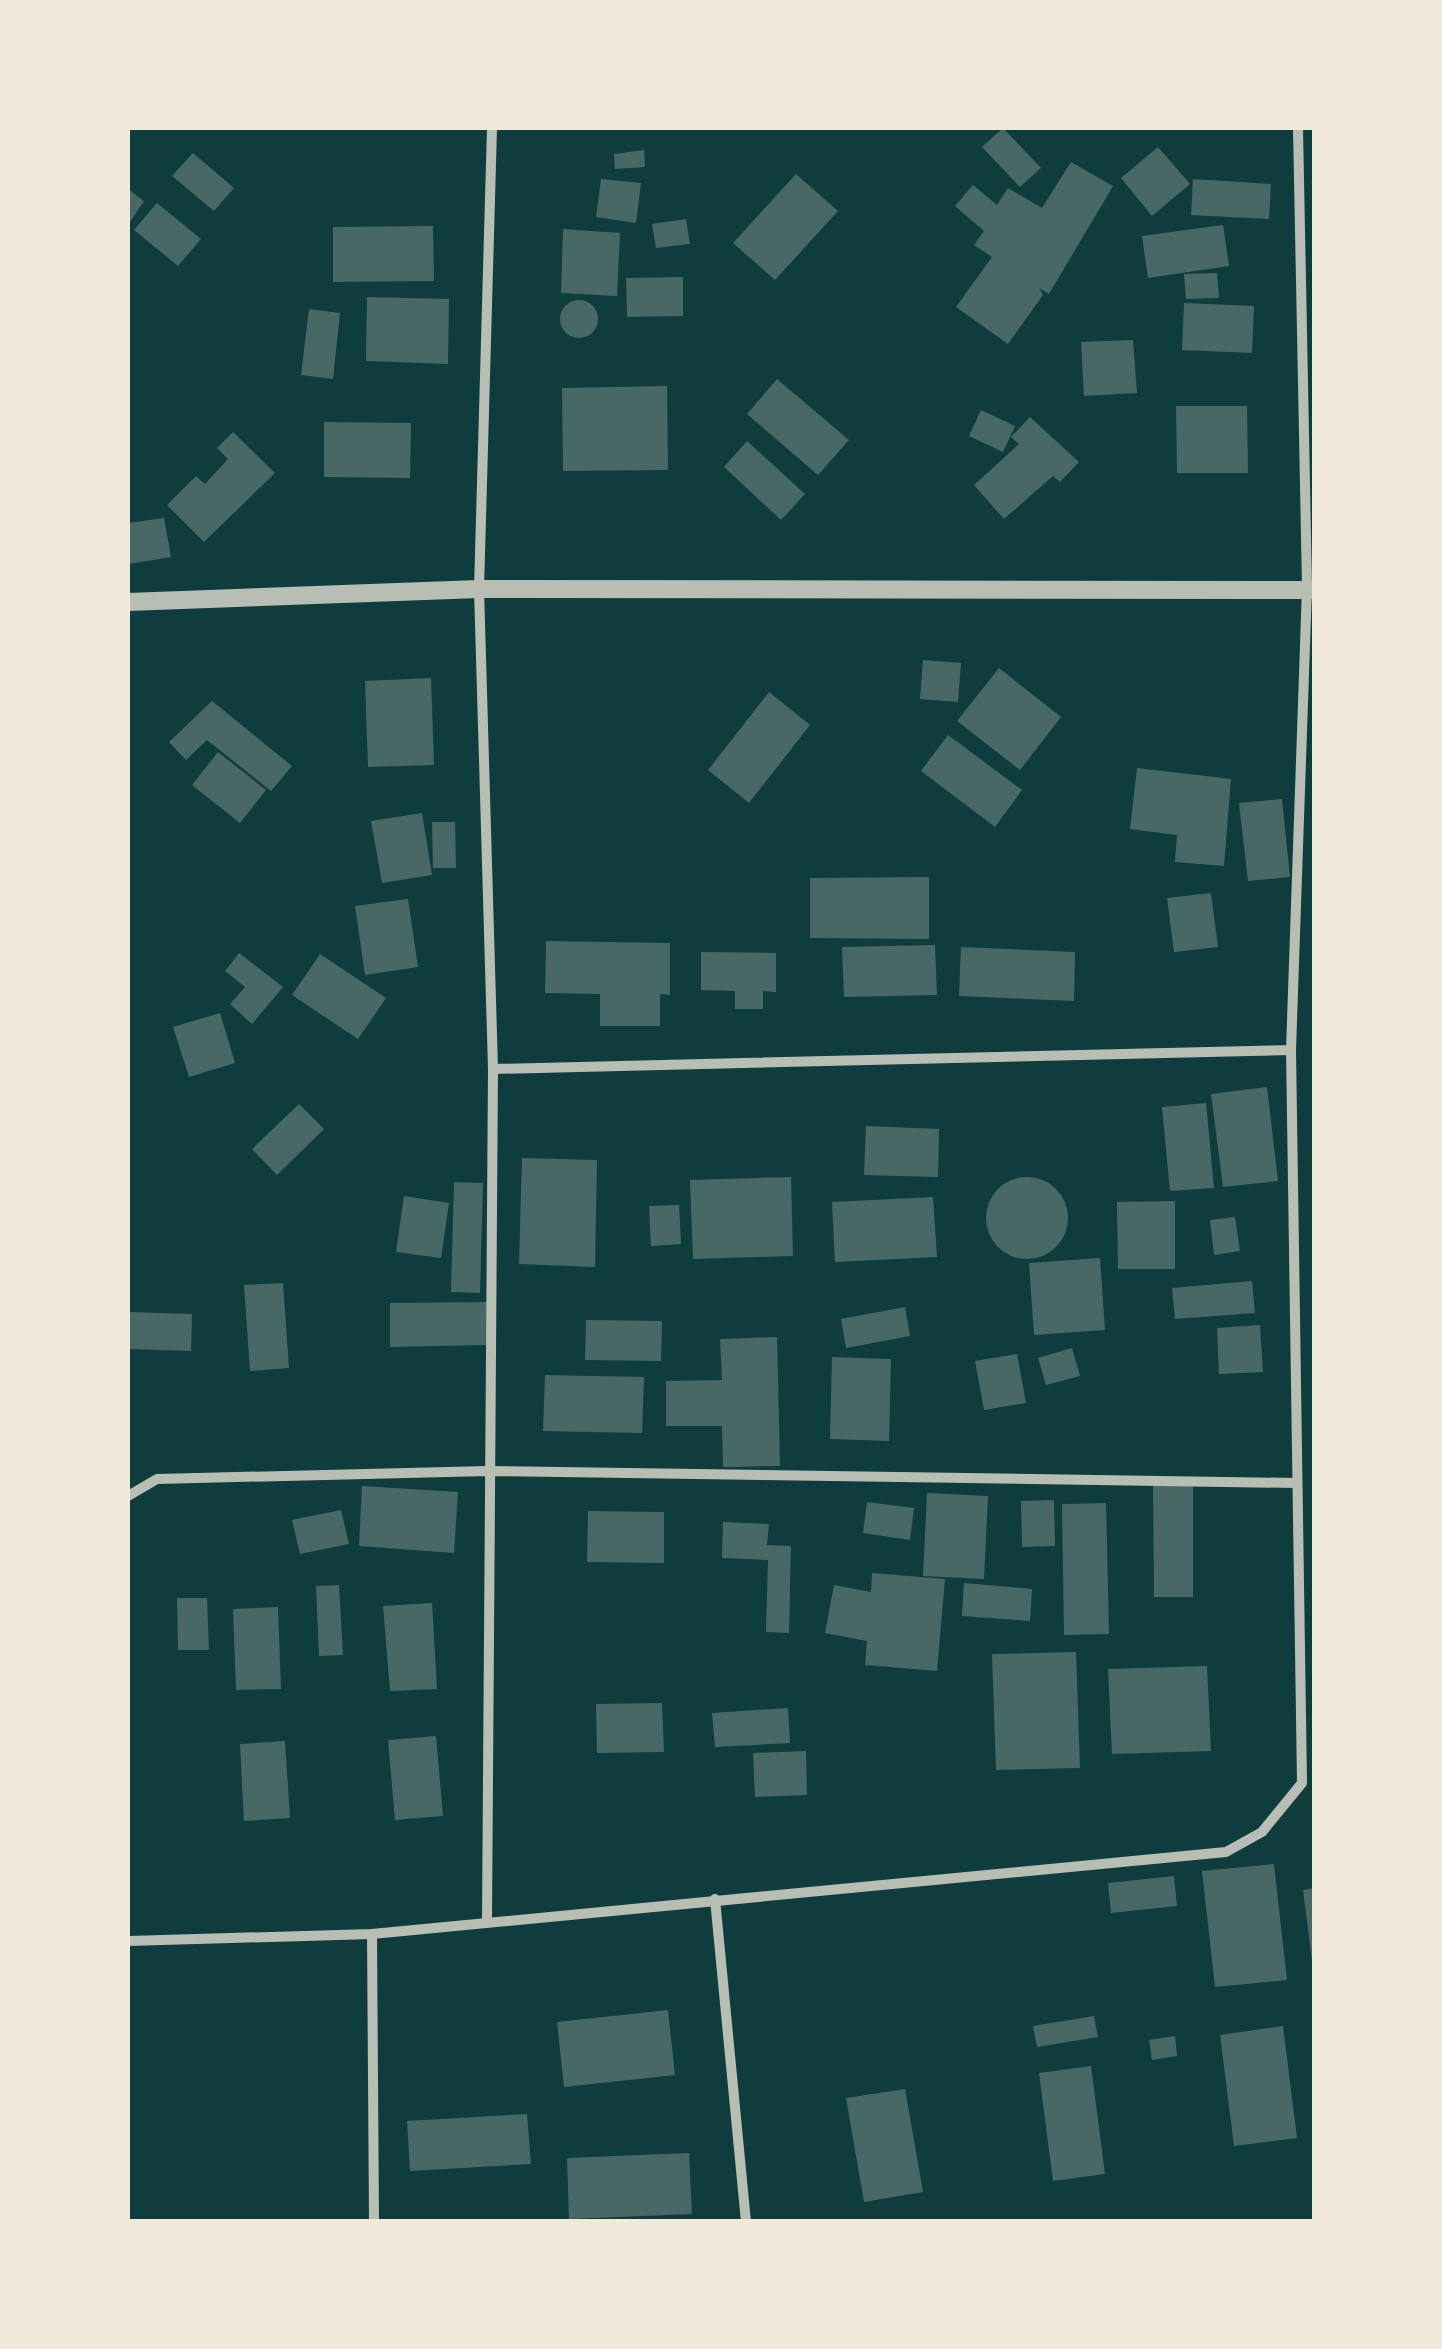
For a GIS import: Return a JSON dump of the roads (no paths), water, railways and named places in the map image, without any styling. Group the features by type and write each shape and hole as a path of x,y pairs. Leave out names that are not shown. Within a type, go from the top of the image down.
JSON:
{"street":[{"path":"487,1920 493,1069 479,589 492,128"},
{"path":"128,1941 372,1934 1226,1852 1262,1832 1302,1783 1291,1050 1311,589 1298,128"},
{"path":"128,602 479,589 1311,589"},
{"path":"1301,762 1314,767"},
{"path":"493,1069 1291,1050"},
{"path":"128,1496 158,1478 488,1471 1297,1482"},
{"path":"715,1899 746,2222"},
{"path":"372,1934 374,2222"}]}
